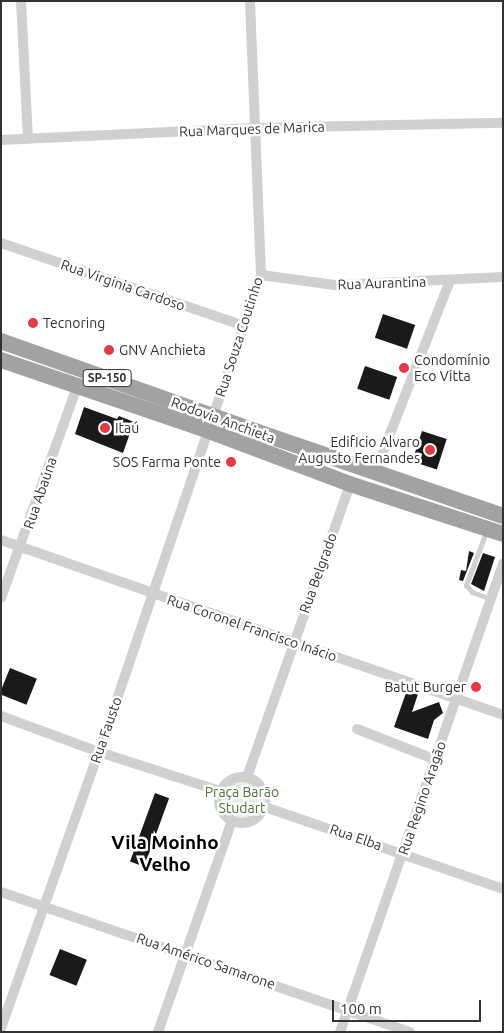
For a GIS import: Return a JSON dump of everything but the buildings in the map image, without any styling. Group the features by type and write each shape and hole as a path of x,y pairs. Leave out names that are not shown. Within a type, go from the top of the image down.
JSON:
{"highway":[{"name":"Rodovia Anchieta","path":"1,341 211,424 350,484 495,532"},
{"name":"Rodovia Anchieta","path":"1,360 77,387 375,472 503,516"}],"street":[{"path":"21,1 28,138"},
{"name":"Rua Souza Coutinho","path":"211,424 261,276 250,1"},
{"name":"Rua Marques de Marica","path":"1,140 254,128 503,123"},
{"name":"Rua Virginia Cardoso","path":"1,243 245,326"},
{"name":"Rua Aurantina","path":"261,276 334,285 503,277"},
{"path":"375,472 450,281"},
{"name":"Rua Abaúna","path":"1,598 77,387"},
{"name":"Rua Fausto","path":"1,1028 99,752 211,424"},
{"name":"Rua Belgrado","path":"247,777 350,484"},
{"name":"Rua Coronel Francisco Inácio","path":"1,540 503,715"},
{"name":"Rua Regino Aragão","path":"340,1032 503,564"},
{"path":"1,716 99,752 220,791"},
{"path":"357,729 436,760"},
{"path":"247,777 253,779 263,788 266,800 265,807 261,814 248,823 232,821 226,818 219,805 220,791 228,781 234,778 247,777"},
{"name":"Rua Elba","path":"265,807 403,853 503,890"},
{"path":"158,1032 232,821"},
{"name":"Rua Américo Samarone","path":"1,892 348,1009 410,1032"}],"lane":[{"path":"491,599 472,592 466,585 495,532"}],"green space":[{"name":"Praça Barão Studart","path":"242,781 256,786 261,800 256,814 242,819 228,814 223,800 228,786"}],"place":[{"name":"Tecnoring","path":"33,323"},
{"name":"GNV Anchieta","path":"109,350"},
{"name":"Condomínio Eco Vitta","path":"404,368"},
{"name":"Itaú","path":"105,428"},
{"name":"Edificio Alvaro Augusto Fernandes","path":"430,450"},
{"name":"SOS Farma Ponte","path":"231,462"},
{"name":"Batut Burger","path":"476,687"}],"district":[{"name":"Vila Moinho Velho","path":"165,854"}]}
